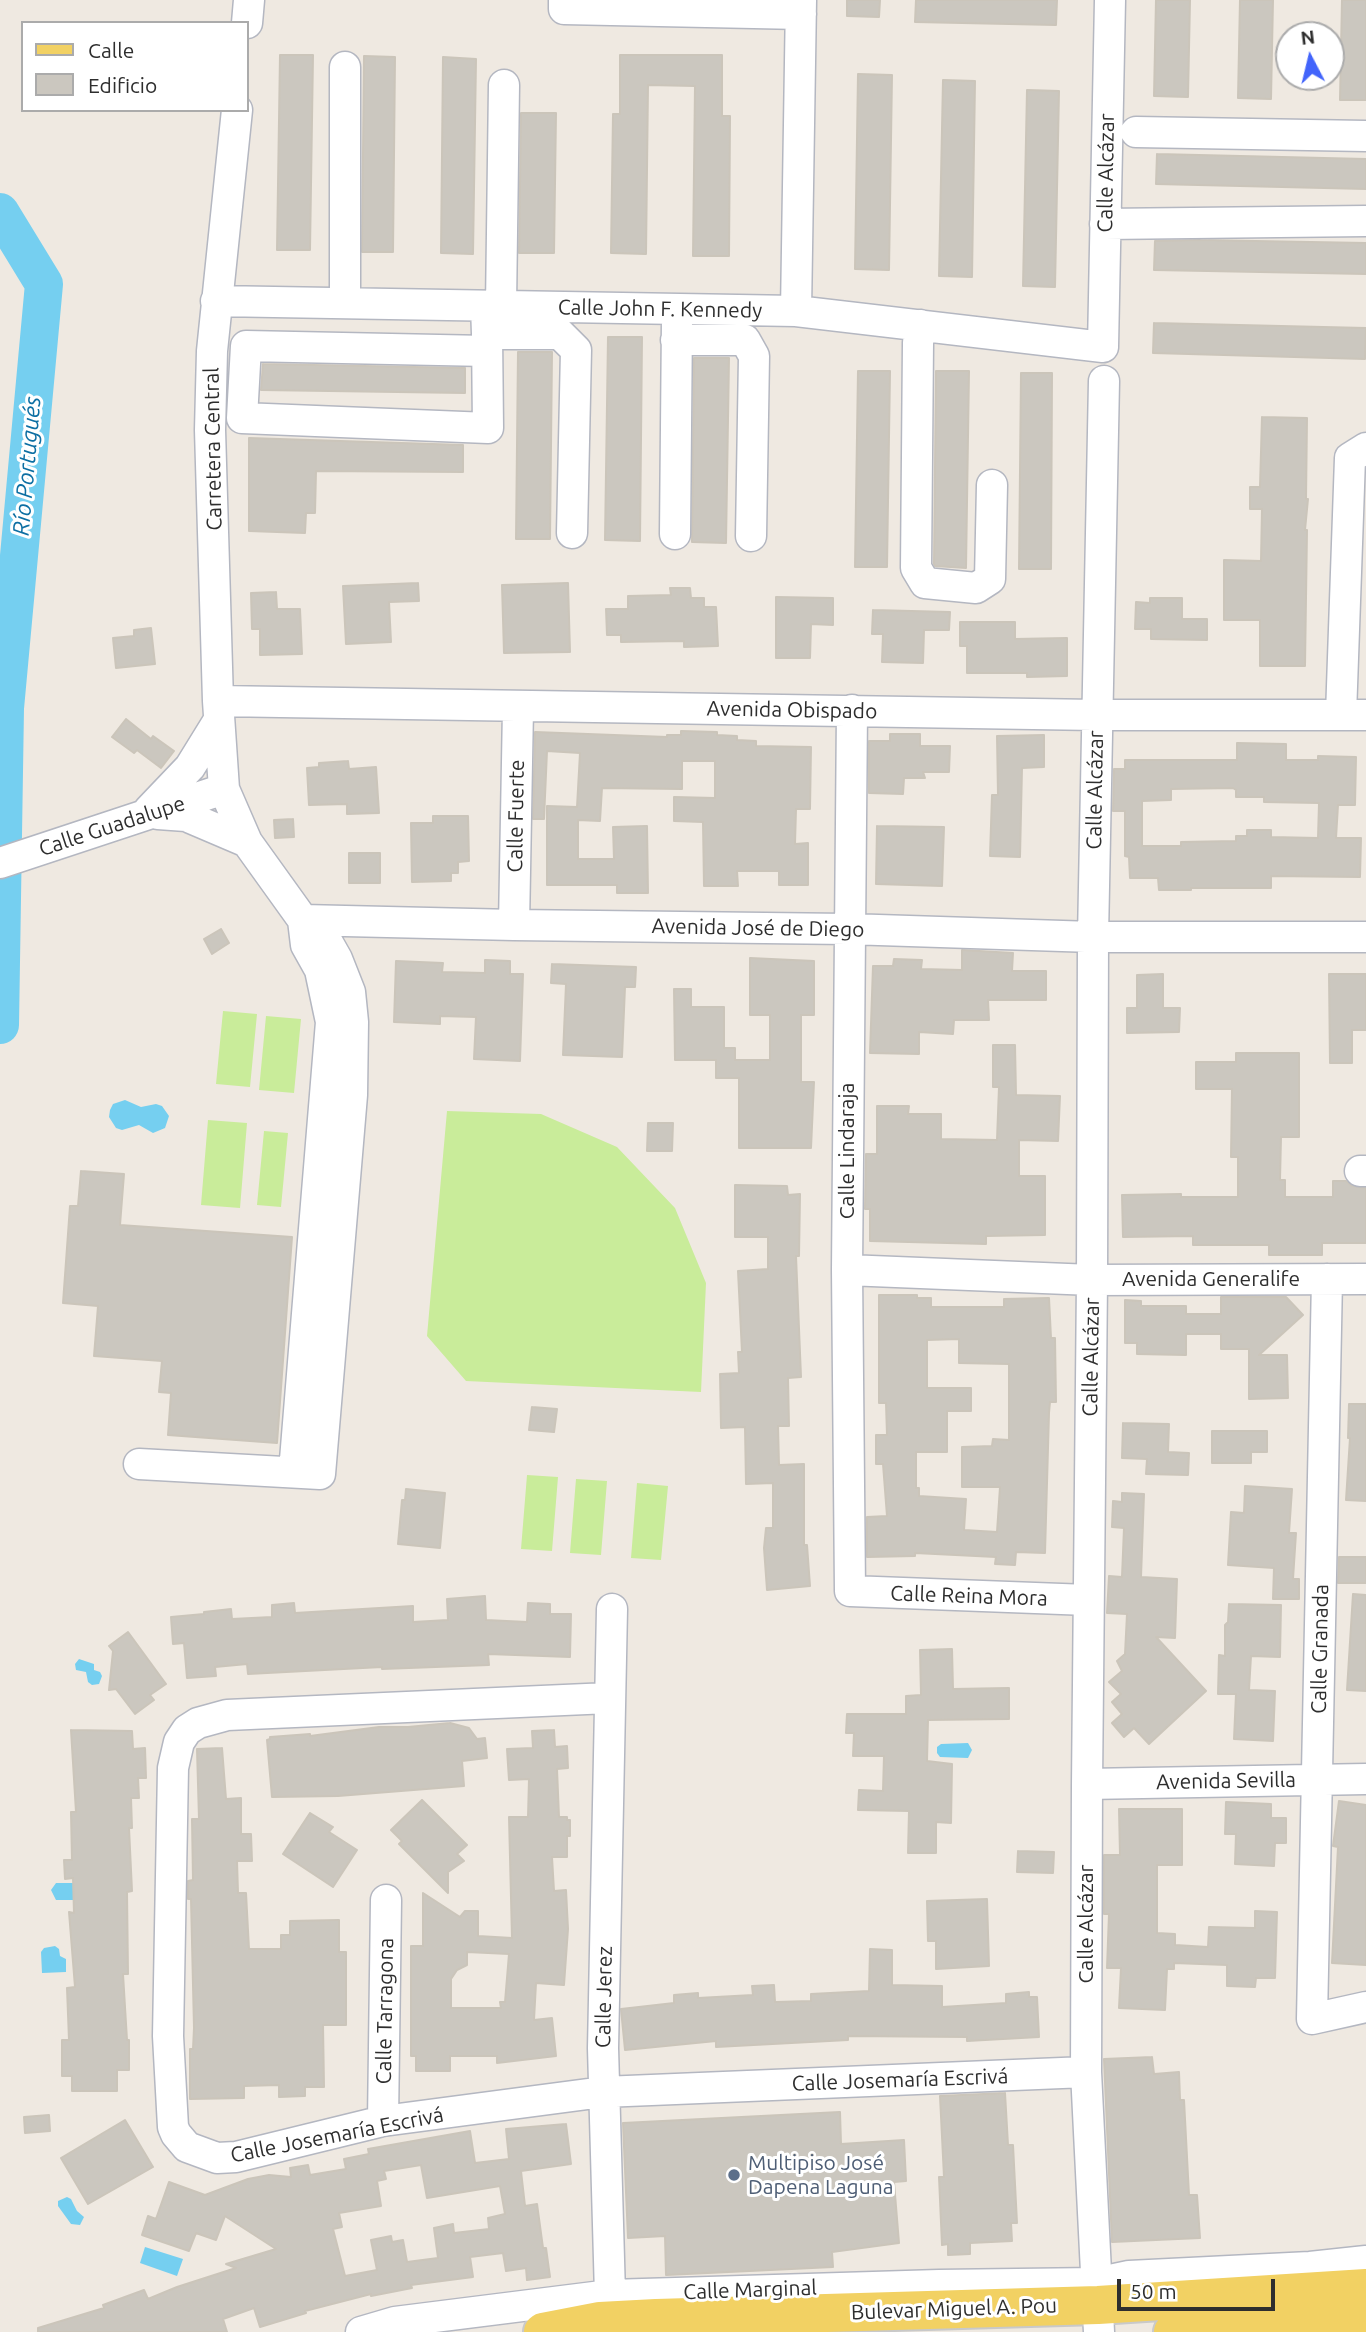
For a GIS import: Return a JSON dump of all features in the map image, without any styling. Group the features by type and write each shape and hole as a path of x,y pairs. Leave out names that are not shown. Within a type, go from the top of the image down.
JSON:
{"main road":[{"name":"Bulevar Miguel A. Pou","path":"543,2332 600,2321 645,2318 1098,2307 1366,2288"},
{"path":"1173,2332 1366,2320"}],"street":[{"path":"247,21 249,0"},
{"path":"564,0 564,9 801,7 796,311"},
{"name":"Calle Alcázar","path":"1103,347 1110,0"},
{"path":"345,67 345,303"},
{"path":"504,85 490,324 488,428 242,418 246,346 490,324 560,334 576,351 572,533"},
{"name":"Carretera Central","path":"224,789 218,711 211,430 212,351 237,112"},
{"path":"1136,132 1366,136"},
{"path":"1105,224 1366,221"},
{"name":"Calle John F. Kennedy","path":"216,301 345,303 490,324 677,309 796,311 1103,347"},
{"path":"676,534 677,309"},
{"path":"920,325 916,568 925,583 976,588 990,579 992,485"},
{"path":"676,340 745,340 754,356 751,536"},
{"name":"Calle Alcázar","path":"1098,2307 1086,2072 1093,937 1104,381"},
{"path":"1354,715 1355,606 1350,458 1366,448"},
{"name":"Avenida Obispado","path":"218,711 518,708 1096,715 1354,715"},
{"name":"Calle Fuerte","path":"514,925 518,708"},
{"name":"Calle Lindaraja","path":"850,1591 847,1270 852,710"},
{"path":"143,815 190,767 218,711"},
{"path":"138,1464 307,1473 352,1096 353,1022 350,992 337,959 324,936 303,920 247,842 224,789"},
{"name":"Calle Guadalupe","path":"0,863 224,789"},
{"path":"143,815 186,816 247,842"},
{"name":"Avenida José de Diego","path":"303,920 848,929 1093,937 1366,937"},
{"name":"Avenida Generalife","path":"847,1270 1092,1280 1366,1279"},
{"name":"Calle Granada","path":"1328,1279 1312,2019 1366,2007"},
{"name":"Calle Reina Mora","path":"850,1591 1088,1600"},
{"name":"Calle Jerez","path":"610,2295 603,2092 612,1609"},
{"name":"Calle Josemaría Escrivá","path":"609,1698 227,1715 198,1723 187,1730 179,1742 173,1768 169,1945 170,2091 173,2127 187,2147 217,2158 236,2157 383,2121 603,2092 1086,2072"},
{"name":"Avenida Sevilla","path":"1087,1783 1366,1779"},
{"name":"Calle Tarragona","path":"383,2121 386,1900"},
{"name":"Calle Marginal","path":"361,2332 395,2322 610,2295 939,2285 1098,2307 1129,2276 1310,2267 1366,2261"}],"green space":[{"path":"223,1011 257,1014 250,1087 216,1084"},
{"path":"266,1016 301,1019 294,1093 259,1090"},
{"path":"447,1111 541,1114 617,1147 675,1208 706,1283 701,1392 466,1381 427,1336"},
{"path":"208,1120 247,1123 240,1208 201,1205"},
{"path":"264,1131 288,1133 281,1207 257,1205"},
{"path":"527,1475 558,1477 552,1551 521,1549"},
{"path":"576,1479 607,1481 601,1555 570,1553"},
{"path":"637,1483 668,1486 661,1560 631,1558"}],"water":[{"path":"125,1100 141,1107 156,1104 162,1106 169,1116 165,1128 153,1133 139,1125 122,1130 116,1128 109,1117 110,1110 113,1104"},
{"path":"79,1659 94,1664 94,1670 102,1676 99,1684 92,1685 88,1682 86,1672 76,1670 75,1664"},
{"path":"968,1743 972,1750 968,1758 940,1757 937,1753 937,1747 941,1744"},
{"path":"56,1883 80,1883 80,1900 56,1900 51,1890"},
{"path":"55,1946 59,1949 60,1956 66,1959 66,1972 42,1973 41,1952 44,1948"},
{"path":"67,2197 84,2217 80,2225 71,2224 58,2206 58,2201"},
{"path":"145,2247 183,2259 177,2276 140,2263"}],"building":[{"path":"847,0 880,0 879,17 847,16"},
{"path":"916,0 1057,0 1056,25 915,22"},
{"path":"1156,0 1190,0 1188,97 1154,96"},
{"path":"1240,0 1273,0 1271,99 1238,98"},
{"path":"1342,0 1366,0 1366,100 1340,100 1340,91 1345,91 1345,21 1342,21"},
{"path":"280,55 313,55 310,250 277,250"},
{"path":"620,55 722,55 722,116 730,116 729,256 693,256 695,86 648,85 646,254 611,253 613,114 620,114"},
{"path":"364,56 395,57 393,252 362,252"},
{"path":"443,57 476,59 473,254 441,253"},
{"path":"858,74 892,75 889,270 855,269"},
{"path":"943,80 975,81 972,277 939,276"},
{"path":"1027,90 1059,91 1055,287 1023,286"},
{"path":"521,113 556,113 554,253 519,253"},
{"path":"1157,154 1366,159 1366,189 1156,184"},
{"path":"1155,241 1366,243 1366,274 1154,270"},
{"path":"1154,323 1366,328 1365,359 1153,353"},
{"path":"608,337 642,337 640,541 605,540"},
{"path":"518,352 552,352 550,539 516,539"},
{"path":"694,358 729,358 726,543 692,542"},
{"path":"263,364 465,368 465,393 261,390"},
{"path":"858,371 890,371 887,567 855,567"},
{"path":"936,371 969,371 966,568 934,564"},
{"path":"1021,373 1052,373 1051,569 1019,569"},
{"path":"1262,417 1307,418 1305,666 1260,666 1260,620 1224,620 1224,560 1261,561 1262,509 1250,509 1250,487 1260,487"},
{"path":"249,438 463,445 463,472 316,471 315,513 306,513 305,533 249,531"},
{"path":"418,583 419,601 389,602 391,642 346,644 343,586"},
{"path":"568,583 570,652 504,653 502,585"},
{"path":"670,588 690,588 691,598 704,598 704,607 716,607 718,646 684,647 684,641 621,642 621,635 607,635 606,609 628,609 628,596 671,595"},
{"path":"276,592 277,609 300,609 302,654 260,655 260,629 252,629 251,593"},
{"path":"776,597 833,598 833,625 811,624 810,658 776,658"},
{"path":"1150,598 1182,598 1182,619 1207,619 1207,640 1151,639 1151,629 1135,629 1136,602 1150,603"},
{"path":"873,610 950,612 949,630 924,630 923,663 882,662 883,634 872,634"},
{"path":"960,622 1015,622 1015,639 1067,638 1067,676 1027,677 1027,673 967,673 967,646 960,646"},
{"path":"151,628 155,664 116,668 113,638 134,636 134,630"},
{"path":"126,719 151,739 153,736 174,751 161,768 137,750 134,753 112,737"},
{"path":"681,731 717,732 717,735 737,736 737,740 756,741 756,746 811,747 810,809 796,809 795,844 808,843 808,885 779,885 779,871 737,871 738,886 704,886 703,822 674,821 674,797 715,798 715,761 682,761 682,789 602,788 600,821 578,820 578,859 614,859 613,827 647,826 648,893 617,893 617,885 547,885 547,806 577,807 580,753 547,751 544,819 533,819 535,732 667,737 681,735"},
{"path":"890,734 920,734 920,746 950,746 949,772 923,772 925,778 904,778 903,794 869,793 869,741 890,741"},
{"path":"1044,735 1044,767 1022,768 1020,857 990,856 992,795 998,795 997,736"},
{"path":"1237,743 1286,744 1286,760 1318,760 1318,756 1356,757 1355,805 1338,805 1336,838 1361,838 1360,877 1271,876 1271,888 1191,890 1159,890 1158,878 1130,878 1129,857 1125,856 1125,811 1113,811 1114,769 1125,769 1125,760 1237,760","holes":["1171,789 1236,790 1236,797 1264,797 1264,802 1319,803 1318,838 1271,837 1271,830 1247,830 1247,836 1236,836 1236,841 1142,846 1142,801 1171,800"]},
{"path":"348,761 349,769 376,767 379,813 347,814 347,804 309,805 307,768 319,767 319,763"},
{"path":"433,816 468,816 469,861 458,862 458,873 451,873 451,881 412,882 411,823 433,823"},
{"path":"293,819 294,837 275,838 274,820"},
{"path":"877,826 944,827 942,886 876,884"},
{"path":"349,853 380,853 380,883 349,883"},
{"path":"221,929 229,943 212,954 204,939"},
{"path":"962,950 1013,953 1012,971 1046,971 1046,1000 988,1000 989,1020 954,1020 953,1034 919,1032 919,1054 870,1053 873,966 893,966 894,959 922,960 921,969 962,970"},
{"path":"750,958 814,961 814,1015 801,1015 801,1082 814,1082 811,1148 739,1148 739,1078 716,1078 716,1060 675,1060 674,989 691,989 691,1007 724,1007 724,1048 735,1048 735,1060 770,1060 770,1015 750,1015"},
{"path":"485,960 510,961 510,974 523,974 520,1061 474,1059 476,1017 440,1016 440,1024 394,1022 396,961 443,963 442,972 485,973"},
{"path":"552,964 636,967 635,987 625,987 622,1057 563,1055 566,984 551,983"},
{"path":"1163,974 1163,1008 1180,1008 1179,1032 1127,1033 1127,1008 1137,1008 1137,975"},
{"path":"1329,974 1366,974 1366,1030 1352,1030 1352,1063 1330,1063"},
{"path":"993,1045 1015,1045 1016,1095 1060,1096 1058,1141 1019,1140 1019,1176 1045,1176 1045,1235 986,1236 986,1244 870,1241 870,1209 865,1209 866,1154 877,1154 877,1106 909,1106 908,1114 941,1114 941,1139 997,1140 999,1087 993,1087"},
{"path":"1236,1053 1299,1053 1299,1137 1281,1137 1280,1180 1285,1180 1285,1197 1333,1197 1333,1181 1346,1181 1352,1186 1366,1188 1366,1243 1322,1243 1322,1255 1269,1255 1269,1245 1193,1245 1193,1236 1123,1237 1122,1195 1238,1197 1238,1157 1231,1157 1232,1089 1196,1089 1196,1062 1236,1062"},
{"path":"648,1123 673,1123 672,1151 647,1151"},
{"path":"81,1171 124,1174 120,1225 292,1237 277,1443 168,1435 171,1393 159,1392 162,1361 94,1356 98,1306 63,1303 70,1206 78,1206"},
{"path":"735,1185 787,1186 788,1195 800,1194 799,1256 796,1256 801,1377 788,1378 789,1426 778,1426 779,1465 804,1464 804,1545 807,1545 810,1586 767,1590 764,1548 766,1528 773,1528 773,1483 746,1484 745,1427 721,1428 720,1374 739,1373 738,1352 742,1352 738,1271 768,1269 768,1237 735,1237"},
{"path":"879,1295 917,1295 917,1298 931,1298 931,1307 1004,1307 1004,1299 1049,1298 1051,1338 1055,1338 1056,1402 1050,1402 1049,1413 1045,1553 1016,1552 1015,1565 995,1564 996,1557 915,1553 915,1556 867,1557 867,1517 887,1516 883,1464 876,1464 876,1435 887,1435 886,1403 879,1403","holes":["959,1339 959,1363 1009,1364 1009,1440 993,1439 992,1446 962,1447 962,1487 1000,1487 997,1532 964,1530 966,1499 919,1496 919,1488 916,1488 916,1452 947,1452 947,1411 971,1411 971,1388 927,1388 927,1340"]},
{"path":"1221,1297 1286,1297 1303,1315 1259,1355 1287,1355 1288,1398 1249,1399 1249,1349 1221,1349 1221,1334 1186,1334 1186,1355 1137,1354 1137,1343 1125,1343 1125,1300 1141,1301 1141,1306 1186,1306 1186,1314 1221,1314"},
{"path":"1349,1404 1366,1404 1366,1501 1346,1500"},
{"path":"532,1407 557,1409 554,1432 529,1430"},
{"path":"1123,1423 1169,1424 1168,1452 1189,1453 1188,1475 1146,1474 1147,1459 1122,1458"},
{"path":"1212,1431 1267,1431 1267,1452 1251,1452 1251,1463 1212,1463"},
{"path":"1245,1486 1292,1489 1289,1533 1296,1533 1293,1579 1299,1579 1299,1599 1273,1599 1274,1568 1228,1565 1231,1512 1244,1513"},
{"path":"406,1489 445,1493 440,1548 398,1544 402,1500 405,1500"},
{"path":"1122,1493 1144,1494 1141,1577 1177,1579 1175,1638 1156,1637 1206,1691 1149,1744 1134,1728 1124,1737 1112,1723 1122,1714 1112,1702 1121,1694 1109,1682 1122,1671 1117,1661 1125,1654 1127,1614 1107,1613 1109,1576 1122,1577 1124,1528 1112,1527 1113,1501 1122,1502"},
{"path":"1339,1557 1366,1557 1366,1583 1338,1583"},
{"path":"1353,1594 1366,1595 1366,1691 1347,1690"},
{"path":"485,1596 486,1620 527,1622 528,1603 550,1604 550,1614 571,1614 570,1657 488,1654 489,1665 248,1674 247,1664 215,1667 216,1676 187,1678 184,1643 173,1644 171,1617 231,1609 232,1619 272,1617 272,1605 294,1603 295,1613 413,1606 413,1622 448,1620 447,1599"},
{"path":"1229,1604 1281,1605 1280,1657 1251,1656 1249,1690 1275,1691 1273,1741 1234,1739 1236,1694 1218,1694 1219,1655 1225,1656 1225,1625 1228,1622"},
{"path":"128,1632 166,1684 150,1695 154,1700 135,1714 116,1689 109,1690 113,1651 109,1646"},
{"path":"952,1649 953,1689 1009,1688 1009,1719 928,1720 927,1761 952,1764 951,1823 936,1822 936,1853 908,1853 909,1811 858,1810 859,1790 883,1791 884,1756 853,1756 854,1733 846,1733 847,1714 906,1714 906,1696 921,1695 920,1650"},
{"path":"450,1723 469,1728 477,1739 485,1738 487,1758 462,1761 464,1786 338,1796 272,1797 267,1740 270,1737 310,1736 379,1727"},
{"path":"71,1730 132,1731 133,1749 145,1748 146,1778 138,1778 139,1798 131,1798 132,1828 129,1828 132,1891 127,1892 128,1974 123,1974 129,2070 117,2070 117,2091 72,2091 72,2076 62,2076 62,2040 69,2040 67,1988 75,1987 69,1912 74,1913 73,1878 65,1879 64,1860 72,1860 71,1812 76,1812"},
{"path":"554,1730 555,1747 567,1746 568,1768 557,1769 559,1817 567,1817 567,1820 570,1820 570,1836 567,1836 567,1857 552,1857 554,1891 566,1890 568,1929 564,1985 536,1983 534,2020 552,2018 556,2056 497,2063 497,2056 450,2056 450,2071 416,2071 416,2056 411,2056 411,1946 423,1946 423,1893 460,1917 465,1911 478,1911 478,1936 512,1938 509,1817 528,1817 529,1779 509,1780 507,1749 533,1748 532,1731","holes":["467,1952 509,1954 505,2002 500,2002 501,2008 451,2008 451,1979 457,1970 467,1965"]},
{"path":"222,1748 226,1799 241,1798 241,1834 251,1834 252,1861 237,1861 238,1893 246,1893 249,1949 281,1949 281,1935 290,1935 290,1921 339,1920 339,1952 346,1952 346,2025 323,2025 324,2087 305,2087 305,2096 279,2097 279,2085 244,2086 244,2098 190,2099 190,2049 193,2049 194,2028 191,1899 188,1899 188,1881 193,1880 192,1819 199,1819 197,1749"},
{"path":"422,1800 467,1845 457,1854 464,1861 448,1872 448,1893 399,1844 402,1841 391,1830"},
{"path":"1339,1801 1366,1805 1366,1965 1332,1963 1338,1847 1333,1846"},
{"path":"1226,1802 1271,1804 1271,1818 1286,1818 1286,1843 1275,1843 1274,1866 1235,1864 1236,1834 1225,1834"},
{"path":"1119,1809 1182,1809 1182,1865 1157,1865 1157,1933 1175,1934 1175,1945 1208,1947 1209,1927 1255,1928 1255,1911 1277,1912 1275,1978 1256,1978 1255,1987 1227,1986 1227,1965 1174,1963 1174,1969 1167,1969 1165,2010 1119,2008 1121,1968 1107,1968 1109,1914 1104,1914 1104,1855 1120,1855"},
{"path":"310,1813 333,1827 329,1832 357,1850 333,1887 283,1854"},
{"path":"1018,1851 1054,1852 1053,1873 1017,1872"},
{"path":"987,1899 989,1966 936,1969 936,1941 928,1941 927,1901"},
{"path":"870,1949 892,1950 892,1985 942,1986 942,2007 1006,2003 1006,1994 1029,1992 1029,1997 1037,1997 1039,2037 967,2041 967,2037 848,2036 848,2040 716,2047 716,2041 625,2050 621,2009 674,2003 674,1995 698,1993 698,1998 753,1995 752,1986 774,1985 775,2002 811,2001 811,1994 869,1991"},
{"path":"1152,2057 1154,2074 1179,2072 1180,2100 1184,2100 1189,2195 1197,2195 1200,2238 1112,2242 1104,2059"},
{"path":"1005,2093 1008,2145 1013,2145 1017,2223 1011,2223 1012,2241 970,2243 970,2254 948,2255 948,2244 942,2245 939,2177 944,2177 940,2096"},
{"name":"Multipiso José Dapena Laguna","path":"840,2112 841,2144 904,2140 906,2181 894,2182 899,2243 832,2252 833,2267 666,2275 665,2236 628,2238 623,2123"},
{"path":"49,2115 50,2131 25,2133 24,2117"},
{"path":"125,2120 153,2167 88,2204 61,2158"},
{"path":"566,2124 571,2164 521,2171 525,2206 537,2204 550,2277 527,2280 526,2268 506,2271 503,2253 470,2257 473,2277 411,2285 412,2288 371,2294 305,2311 306,2313 260,2327 254,2308 223,2319 227,2332 38,2332 38,2328 104,2308 103,2305 144,2290 148,2299 236,2268 226,2264 276,2249 225,2216 216,2240 196,2233 189,2251 142,2235 148,2216 156,2219 169,2182 205,2195 248,2179 269,2175 291,2177 290,2168 308,2165 310,2175 346,2169 344,2159 369,2154 368,2149 470,2131 475,2163 509,2159 506,2129","holes":["421,2165 427,2198 500,2186 505,2214 488,2218 489,2229 454,2233 453,2224 434,2228 438,2258 407,2262 403,2240 392,2242 391,2236 371,2240 377,2270 345,2276 333,2229 342,2227 339,2213 381,2206 377,2181 386,2179 384,2171"]}],"waterway":[{"name":"Río Portugués","path":"0,212 44,284 5,708 0,1025"}],"place":[{"name":"Multipiso José Dapena Laguna","path":"734,2175"}]}
